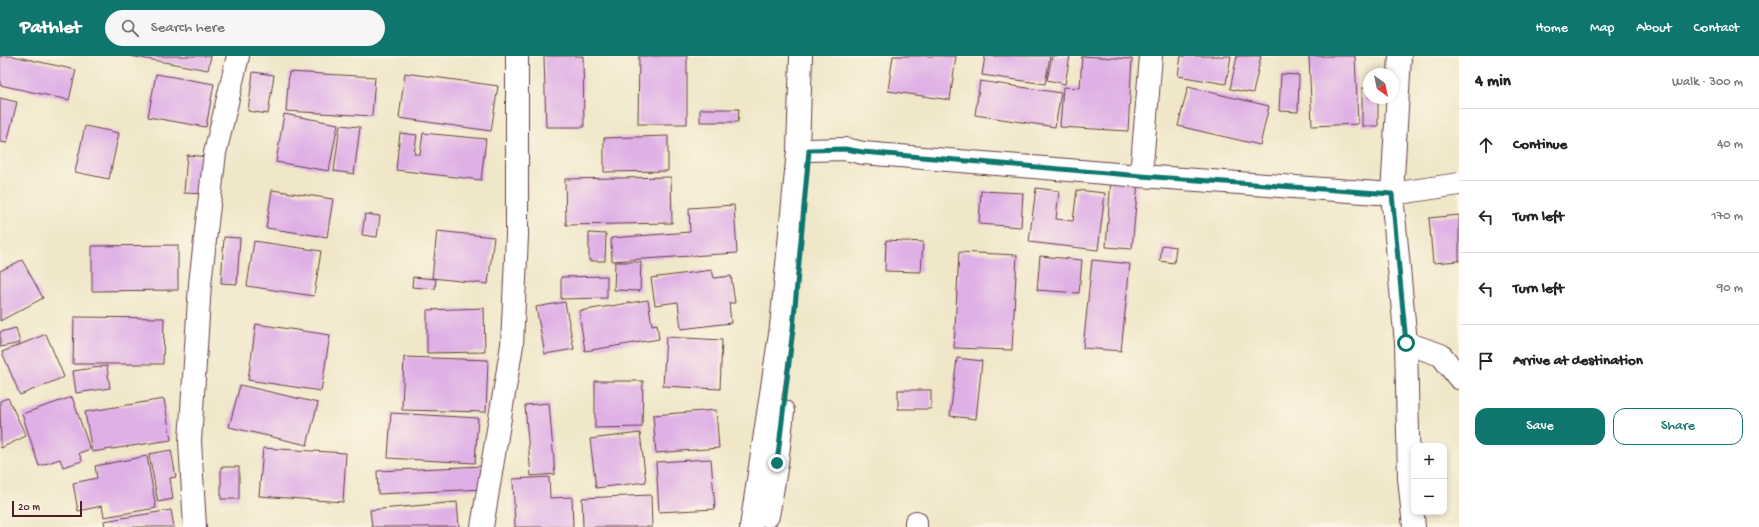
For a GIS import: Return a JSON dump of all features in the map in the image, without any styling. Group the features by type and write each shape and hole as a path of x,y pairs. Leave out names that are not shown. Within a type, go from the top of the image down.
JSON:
{"street":[{"path":"196,527 190,441 200,284 215,153 238,56"},
{"path":"482,527 512,345 517,236 517,56"},
{"path":"751,527 781,327 798,151 800,56"},
{"path":"766,527 777,463 793,329 809,150 811,56"},
{"path":"1141,176 1151,56"},
{"path":"1400,56 1392,194 1406,343 1409,478 1414,527"},
{"path":"809,150 845,149 863,152 1141,176 1392,194 1459,184"},
{"path":"1406,343 1441,355 1459,378"}],"building":[{"path":"0,56 13,56 76,70 69,100 0,85"},
{"path":"130,56 211,56 208,70"},
{"path":"544,56 583,56 584,127 546,127"},
{"path":"639,56 687,56 687,124 638,124"},
{"path":"893,56 956,56 950,100 888,91"},
{"path":"985,56 1050,56 1045,84 982,75"},
{"path":"1052,56 1070,56 1065,84 1047,80"},
{"path":"1082,56 1132,59 1128,131 1060,127 1063,87 1080,88"},
{"path":"1181,56 1231,56 1226,84 1178,76"},
{"path":"1237,56 1261,56 1253,93 1230,89"},
{"path":"1309,56 1355,56 1358,124 1312,126"},
{"path":"253,72 274,75 268,114 248,111"},
{"path":"289,72 375,77 372,116 286,111"},
{"path":"405,73 498,86 491,131 399,118"},
{"path":"156,74 214,84 206,127 148,117"},
{"path":"1281,74 1299,75 1298,112 1279,111"},
{"path":"980,81 1061,93 1055,127 975,115"},
{"path":"1188,87 1269,106 1260,145 1178,126"},
{"path":"1363,88 1363,104 1378,104 1378,126 1362,126"},
{"path":"0,98 17,102 7,143 0,142"},
{"path":"700,109 739,109 738,122 700,122"},
{"path":"284,114 338,124 329,171 276,162"},
{"path":"340,125 360,127 354,174 334,171"},
{"path":"85,126 119,133 109,179 75,172"},
{"path":"400,133 417,135 414,154 420,154 423,133 486,139 481,180 396,170"},
{"path":"668,136 668,171 604,172 604,138"},
{"path":"187,155 209,157 206,194 184,193"},
{"path":"671,177 672,223 566,225 565,179"},
{"path":"1111,179 1138,181 1132,249 1106,247"},
{"path":"1036,188 1059,191 1056,219 1073,221 1077,190 1105,193 1098,250 1029,242"},
{"path":"272,190 333,199 327,237 266,228"},
{"path":"981,191 1023,193 1021,227 979,224"},
{"path":"734,205 737,253 612,261 611,238 690,232 689,208"},
{"path":"365,214 380,216 377,237 362,235"},
{"path":"1459,215 1459,261 1433,263 1429,218"},
{"path":"437,231 494,237 488,284 432,278"},
{"path":"589,233 606,234 605,261 589,261"},
{"path":"224,237 240,238 237,284 221,283"},
{"path":"886,240 923,242 921,272 885,271"},
{"path":"254,241 321,251 314,296 247,286"},
{"path":"178,245 178,290 92,291 92,246"},
{"path":"1162,245 1176,247 1174,263 1160,261"},
{"path":"959,252 1017,255 1012,350 954,348"},
{"path":"1040,256 1082,260 1079,293 1037,290"},
{"path":"22,260 43,298 0,321 0,271"},
{"path":"1092,260 1130,264 1121,351 1083,348"},
{"path":"615,262 641,262 640,291 614,290"},
{"path":"712,270 714,278 731,276 735,303 729,303 731,323 681,329 678,302 655,305 651,278"},
{"path":"607,276 607,298 561,299 561,277"},
{"path":"413,277 436,279 435,289 412,287"},
{"path":"648,300 652,325 657,324 659,339 585,351 579,311"},
{"path":"565,302 574,349 545,354 536,307"},
{"path":"484,308 485,352 427,353 427,310"},
{"path":"74,317 164,318 163,364 73,364"},
{"path":"256,324 330,335 321,391 248,380"},
{"path":"16,328 20,343 0,347 0,332"},
{"path":"46,334 64,377 20,395 2,352"},
{"path":"666,337 722,340 720,389 663,386"},
{"path":"404,357 488,360 486,412 402,410"},
{"path":"957,358 982,361 976,419 950,416"},
{"path":"107,366 110,388 76,393 73,371"},
{"path":"595,381 643,381 642,427 595,428"},
{"path":"240,385 318,403 307,445 229,427"},
{"path":"898,390 931,390 931,409 898,409"},
{"path":"72,397 90,449 79,453 82,461 63,467 60,459 39,466 22,414"},
{"path":"8,398 26,436 1,448 0,401"},
{"path":"164,399 171,440 92,452 85,412"},
{"path":"549,403 555,474 531,476 525,405"},
{"path":"716,410 719,448 656,453 653,415"},
{"path":"391,413 478,418 475,463 388,458"},
{"path":"640,433 646,482 596,488 590,439"},
{"path":"263,448 346,453 343,502 259,496"},
{"path":"171,450 176,477 170,478 173,499 158,502 149,454"},
{"path":"147,456 156,508 104,517 102,506 78,511 73,483 97,478 95,466"},
{"path":"711,459 715,509 659,512 656,462"},
{"path":"483,466 484,489 378,494 377,471"},
{"path":"221,467 239,467 239,499 221,499"},
{"path":"549,477 550,498 572,497 573,527 515,527 513,479"},
{"path":"651,495 652,527 583,527 582,498"},
{"path":"457,502 459,527 372,527 370,510"},
{"path":"171,510 174,527 105,527 104,521"}],"route":[{"path":"777,463 793,329 809,150 845,149 863,152 1141,176 1392,194 1406,343"}]}
